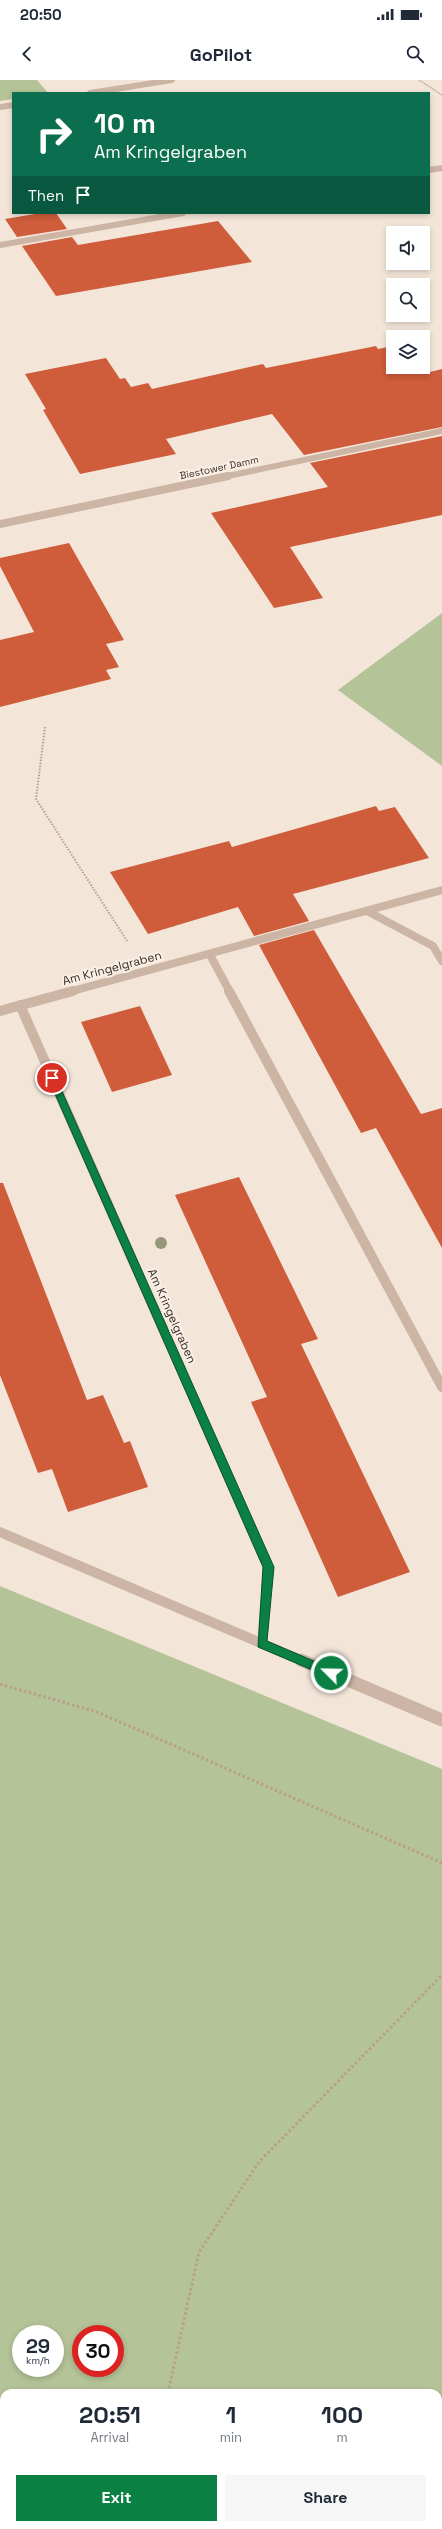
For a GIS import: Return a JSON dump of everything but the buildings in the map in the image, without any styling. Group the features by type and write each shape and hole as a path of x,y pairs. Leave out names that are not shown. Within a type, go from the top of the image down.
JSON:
{"street":[{"path":"96,92 172,80"},
{"path":"0,107 12,105"},
{"path":"430,170 442,168"},
{"path":"0,245 177,214"},
{"name":"Biestower Damm","path":"0,524 442,431"},
{"name":"Am Kringelgraben","path":"0,1011 210,955 442,890"},
{"path":"367,911 433,946 442,961"},
{"path":"210,955 442,1387"},
{"name":"Am Kringelgraben","path":"20,1006 268,1567 262,1644"},
{"path":"0,1532 442,1720"}],"path":[{"path":"419,80 442,95"},
{"path":"45,727 36,799 146,972"},
{"path":"0,1684 97,1712 442,1863"},
{"path":"169,2389 199,2252 259,2162 442,1975"}],"green space":[{"path":"0,80 37,80 47,92 12,92 12,99 0,101"},
{"path":"442,613 442,766 338,690"},
{"path":"0,1586 442,1769 442,2389 0,2389"}],"route":[{"path":"52,1078 268,1567 262,1644 331,1673"}]}
